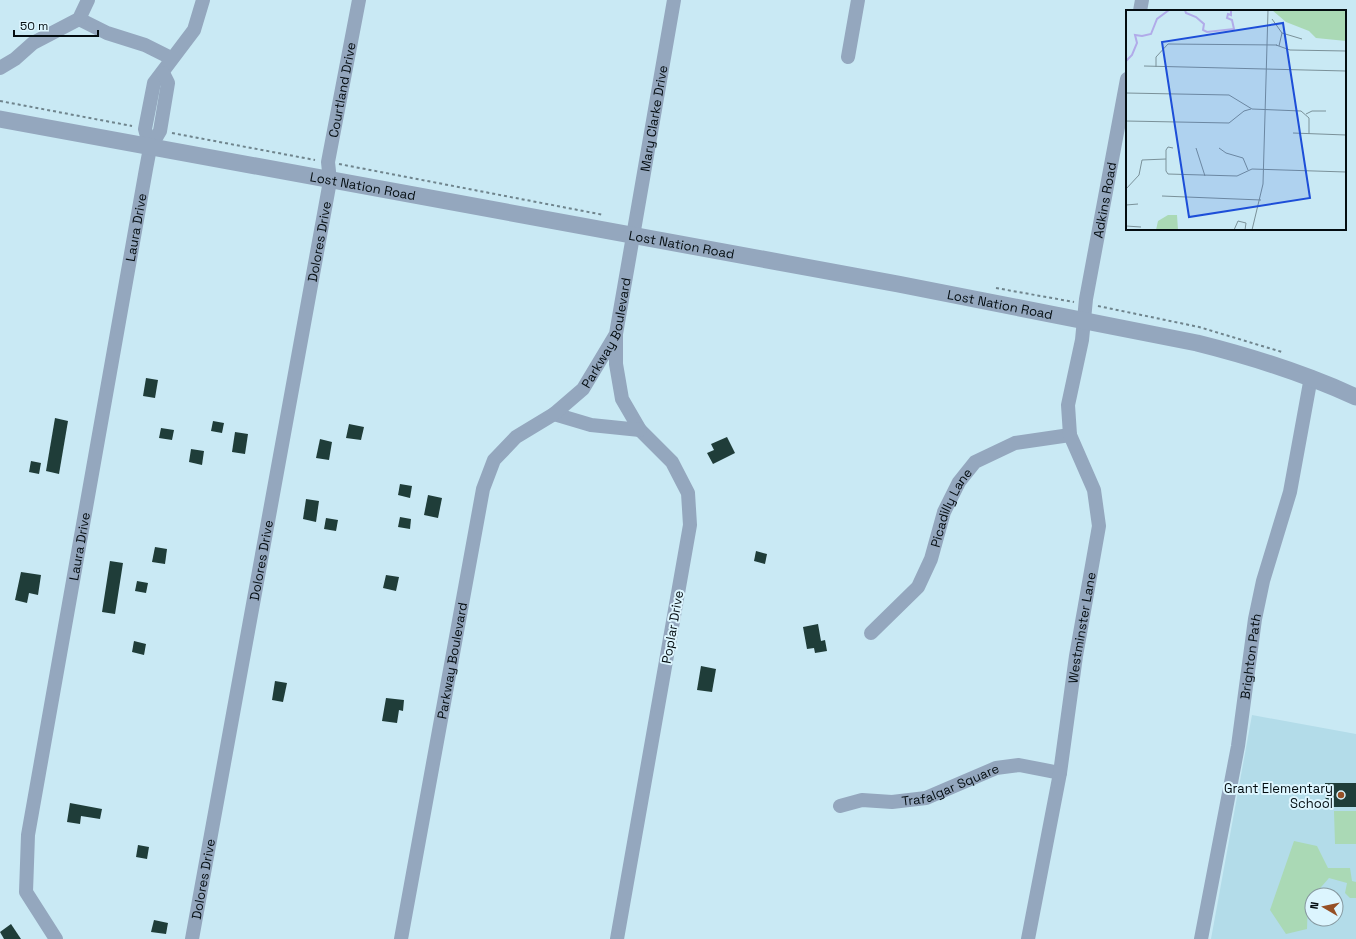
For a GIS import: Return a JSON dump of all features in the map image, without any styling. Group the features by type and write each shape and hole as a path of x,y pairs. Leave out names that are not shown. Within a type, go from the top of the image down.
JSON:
{"street":[{"path":"0,68 15,59 34,44 79,19 88,0"},
{"path":"150,148 145,129 154,83 163,73 171,58 194,30 204,0"},
{"name":"Courtland Drive","path":"330,181 328,162 359,0"},
{"name":"Mary Clarke Drive","path":"633,237 674,0"},
{"path":"848,57 858,0"},
{"path":"1140,10 1142,0"},
{"path":"79,19 107,33 145,45 171,58"},
{"path":"150,148 160,131 168,83 163,73"},
{"name":"Adkins Road","path":"1083,320 1126,84"},
{"name":"Lost Nation Road","path":"0,119 1083,320 1197,343 1237,353 1311,377 1356,397"},
{"name":"Laura Drive","path":"56,939 26,892 28,835 119,310 150,148"},
{"name":"Dolores Drive","path":"192,939 330,181"},
{"name":"Parkway Boulevard","path":"401,939 482,489 494,460 516,437 554,414 583,389 616,334 633,237"},
{"name":"Westminster Lane","path":"1028,939 1060,773 1076,656 1100,526 1094,490 1070,435 1068,405 1082,340 1083,320"},
{"name":"Poplar Drive","path":"616,334 616,364 622,399 640,430 672,462 688,493 690,524 617,939"},
{"name":"Brighton Path","path":"1201,939 1238,746 1255,619 1263,581 1290,492 1311,377"},
{"path":"554,414 591,425 640,430"},
{"name":"Picadilly Lane","path":"871,633 918,587 931,559 944,512 959,482 975,462 1015,443 1070,435"},
{"name":"Trafalgar Square","path":"840,806 862,800 892,802 926,798 996,768 1019,766 1060,773"}],"path":[{"path":"0,101 145,129"},
{"path":"160,131 609,216"}],"shaded area":[{"path":"1252,715 1356,734 1356,939 1211,939"}],"green space":[{"path":"1334,811 1356,811 1356,844 1335,844"},
{"path":"1294,841 1317,846 1328,868 1350,868 1352,881 1356,882 1356,898 1350,898 1345,893 1347,883 1329,878 1321,887 1304,887 1304,927 1307,927 1307,929 1286,934 1270,910"}],"building":[{"path":"146,378 158,380 155,398 143,396"},
{"path":"55,418 68,421 59,474 46,471"},
{"path":"213,421 224,423 222,433 211,431"},
{"path":"349,424 364,427 361,440 346,438"},
{"path":"161,428 174,430 172,440 159,438"},
{"path":"235,432 248,434 245,454 232,452"},
{"path":"727,437 735,453 713,464 707,453 714,450 711,444"},
{"path":"320,439 332,442 329,460 316,458"},
{"path":"191,449 204,451 202,465 189,462"},
{"path":"31,461 41,463 39,474 29,472"},
{"path":"400,484 412,486 410,498 398,495"},
{"path":"428,495 442,498 438,518 424,515"},
{"path":"306,499 319,501 316,522 303,519"},
{"path":"400,517 411,519 410,529 398,527"},
{"path":"326,518 338,520 336,531 324,529"},
{"path":"155,547 167,549 165,564 152,562"},
{"path":"756,551 767,554 765,564 754,561"},
{"path":"110,561 123,563 115,614 102,612"},
{"path":"21,572 41,575 38,595 29,593 27,603 15,600"},
{"path":"386,575 399,577 396,591 383,588"},
{"path":"137,581 148,583 146,593 135,591"},
{"path":"818,624 821,641 825,640 827,651 815,653 814,648 807,649 803,627"},
{"path":"134,641 146,644 144,655 132,652"},
{"path":"701,666 716,669 712,692 697,690"},
{"path":"275,681 287,683 283,702 272,700"},
{"path":"386,698 404,700 403,711 399,710 397,723 382,721"},
{"name":"Grant Elementary School","path":"1325,783 1356,783 1356,807 1326,807"},
{"path":"70,803 102,809 100,819 81,816 80,824 67,822"},
{"path":"138,845 149,847 147,859 136,857"},
{"path":"154,920 168,923 166,934 151,932"},
{"path":"11,924 21,939 4,939 0,932"}],"place":[{"name":"Grant Elementary School","path":"1341,795"}]}
